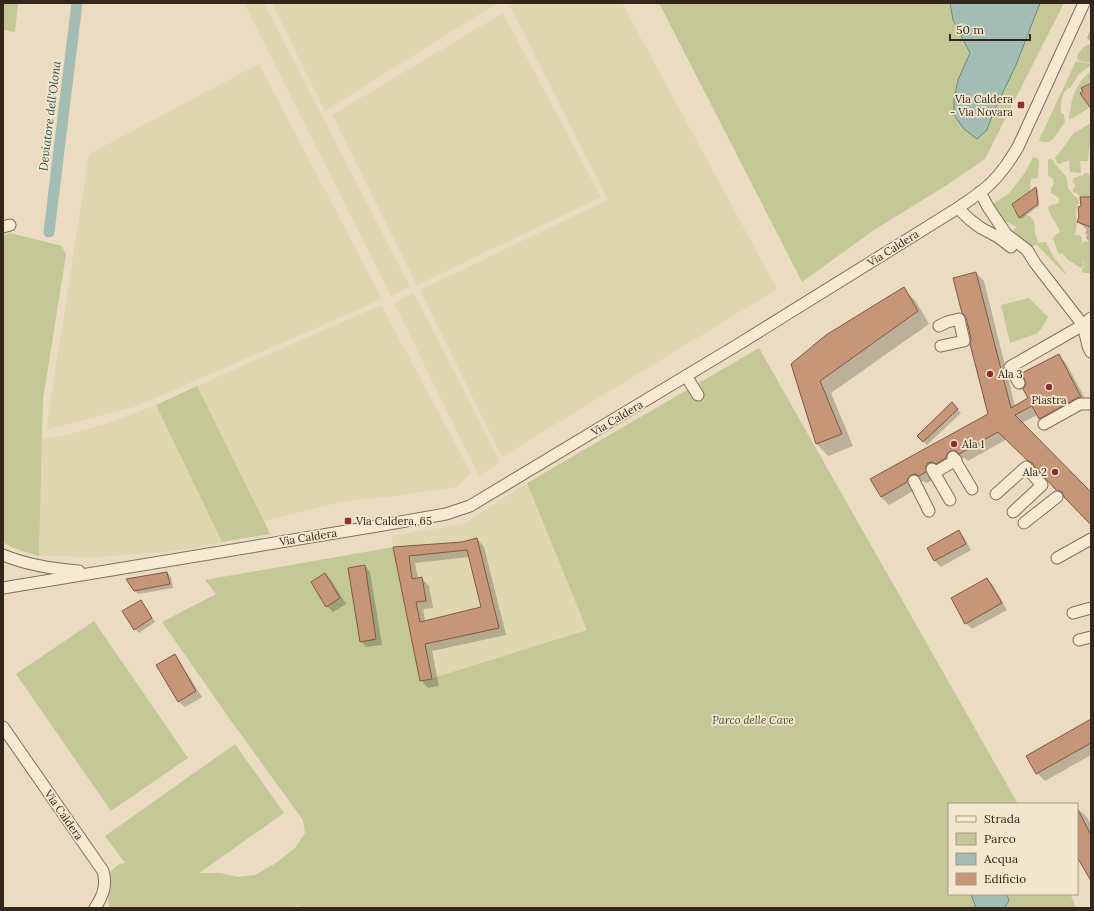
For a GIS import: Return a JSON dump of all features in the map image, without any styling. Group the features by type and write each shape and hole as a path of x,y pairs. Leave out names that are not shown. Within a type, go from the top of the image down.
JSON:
{"street":[{"name":"Via Caldera","path":"3,588 446,514 470,506 739,344 958,208 990,184 1006,166 1018,147 1084,3"},
{"path":"980,192 1006,234 1027,250 1035,263 1088,325 1088,346 1091,352"},
{"path":"958,208 981,228 998,237 1020,254 1035,263"},
{"path":"939,326 947,322 961,319 966,341 942,346"},
{"path":"1019,383 1010,367 1088,325"},
{"path":"686,376 698,395"},
{"path":"1044,424 1080,404 1091,404"},
{"path":"950,500 933,471 954,459 972,489"},
{"path":"996,494 1028,465 1045,483 1013,512"},
{"path":"914,481 929,511"},
{"path":"1024,523 1057,497"},
{"path":"1057,558 1091,539"},
{"path":"3,555 32,565 56,570 95,573"},
{"path":"1073,613 1091,608"},
{"path":"1080,640 1091,637"},
{"name":"Via Caldera","path":"3,727 102,871 105,886 95,908"}],"shaded area":[{"path":"244,3 264,3 410,287 391,296"},
{"path":"272,3 497,3 325,111"},
{"path":"514,3 622,3 777,289 502,457 420,290 608,200 510,6"},
{"path":"503,13 601,197 417,285 332,115"},
{"path":"259,64 382,299 137,406 46,430 89,154"},
{"path":"414,293 500,462 479,476 394,303"},
{"path":"381,305 471,473 456,487 396,496 344,501 264,521 197,386"},
{"path":"156,405 222,542 175,551 100,557 39,556 42,439 63,436 106,424"},
{"path":"527,483 587,630 420,681 392,536 464,524"}],"green space":[{"path":"3,3 18,3 15,32 3,30"},
{"path":"659,3 1064,3 985,159 947,185 874,230 802,282"},
{"path":"1087,45 1091,45 1091,63 1077,59 1080,51"},
{"path":"1076,61 1091,65 1079,74 1070,88 1064,93 1061,113 1064,114 1065,122 1054,138 1049,142 1042,142 1039,140"},
{"path":"1091,71 1090,82 1081,88 1082,91 1080,92 1089,108 1069,120 1074,93 1085,76"},
{"path":"1091,123 1091,145 1089,149 1088,161 1080,161 1081,173 1070,172 1069,160 1059,164 1055,158 1074,133"},
{"path":"1033,157 1037,158 1039,161 1038,178 1031,179 1030,191 1019,198 1020,200 1013,208 1017,213 1030,216 1032,218 1038,241 1037,243 1046,242 1053,256 1066,273 1065,274 1036,244 1031,248 1015,235 1014,229 1017,227 1007,222 1002,222 999,218 999,212 996,212 993,205 1008,194 1025,173"},
{"path":"1048,160 1053,160 1057,167 1065,175 1068,188 1079,200 1076,209 1077,224 1075,235 1082,237 1080,249 1081,244 1085,241 1091,243 1091,273 1082,272 1084,265 1081,268 1068,260 1062,253 1060,254 1053,239 1054,236 1060,232 1050,214 1048,207 1059,203 1059,198 1051,193 1054,183 1053,179 1048,175"},
{"path":"1084,173 1089,173 1091,183 1091,210 1085,197 1079,196 1077,193 1073,192 1075,187 1074,183 1072,182 1074,181 1073,178 1084,175"},
{"path":"10,233 62,246 66,255 43,399 39,556 13,548 3,542 3,236"},
{"path":"1029,298 1048,317 1038,333 1010,343 1001,305"},
{"name":"Parco delle Cave","path":"759,348 1017,803 948,803 948,895 1070,895 1076,908 300,908 298,906 290,908 109,908 108,891 110,872 119,864 125,863 105,836 235,744 284,813 199,873 220,873 238,877 255,875 276,863 295,848 305,833 303,820 162,622 216,594 205,580 393,547 420,681 587,630 527,483"},
{"path":"197,386 270,534 222,542 156,405"},
{"path":"94,621 188,758 111,811 16,674"}],"water":[{"path":"950,3 1040,3 1016,65 993,113 987,130 977,139 964,129 954,115 954,98 958,80 970,53 953,20"},
{"path":"971,895 1007,895 1009,901 1004,908 976,908"}],"building":[{"path":"1091,83 1091,109 1080,93 1083,91 1081,88"},
{"path":"1036,187 1038,204 1019,218 1012,204"},
{"path":"1080,197 1091,197 1091,227 1077,222 1079,217 1078,207 1081,206"},
{"path":"976,272 1011,408 1028,398 1023,389 1026,383 1022,373 1059,354 1081,397 1039,419 1032,406 1015,415 1091,492 1091,525 1064,497 1062,492 1056,490 1031,462 1027,460 998,432 959,454 956,451 950,451 946,458 936,464 932,462 928,463 926,466 926,472 919,476 915,474 911,475 907,482 881,497 870,479 988,414 970,344 971,339 966,317 962,313 953,278"},
{"path":"904,287 918,311 820,381 842,434 816,444 791,364 826,335"},
{"path":"952,402 958,409 923,442 917,436"},
{"path":"959,530 966,544 934,561 927,548"},
{"path":"477,538 499,628 425,644 432,679 420,681 393,547 462,542","holes":["467,550 481,607 420,622 416,602 426,601 422,577 412,579 409,556"]},
{"path":"365,565 376,639 360,642 348,568"},
{"path":"167,572 170,584 134,591 126,579"},
{"path":"325,573 340,598 326,607 311,582"},
{"path":"987,578 1002,603 965,624 951,598"},
{"path":"141,600 152,618 134,630 122,611"},
{"path":"175,654 196,691 178,702 156,665"},
{"path":"1091,719 1091,743 1036,774 1026,756"},
{"path":"1078,810 1091,835 1091,881 1078,859"}],"waterway":[{"name":"Deviatore dell'Olona","path":"49,232 77,3"}],"place":[{"name":"Via Caldera - Via Novara","path":"1021,105"},
{"name":"Ala 3","path":"990,374"},
{"name":"Piastra","path":"1049,387"},
{"name":"Ala 1","path":"954,444"},
{"name":"Ala 2","path":"1055,472"},
{"name":"Via Caldera, 65","path":"348,521"}]}
